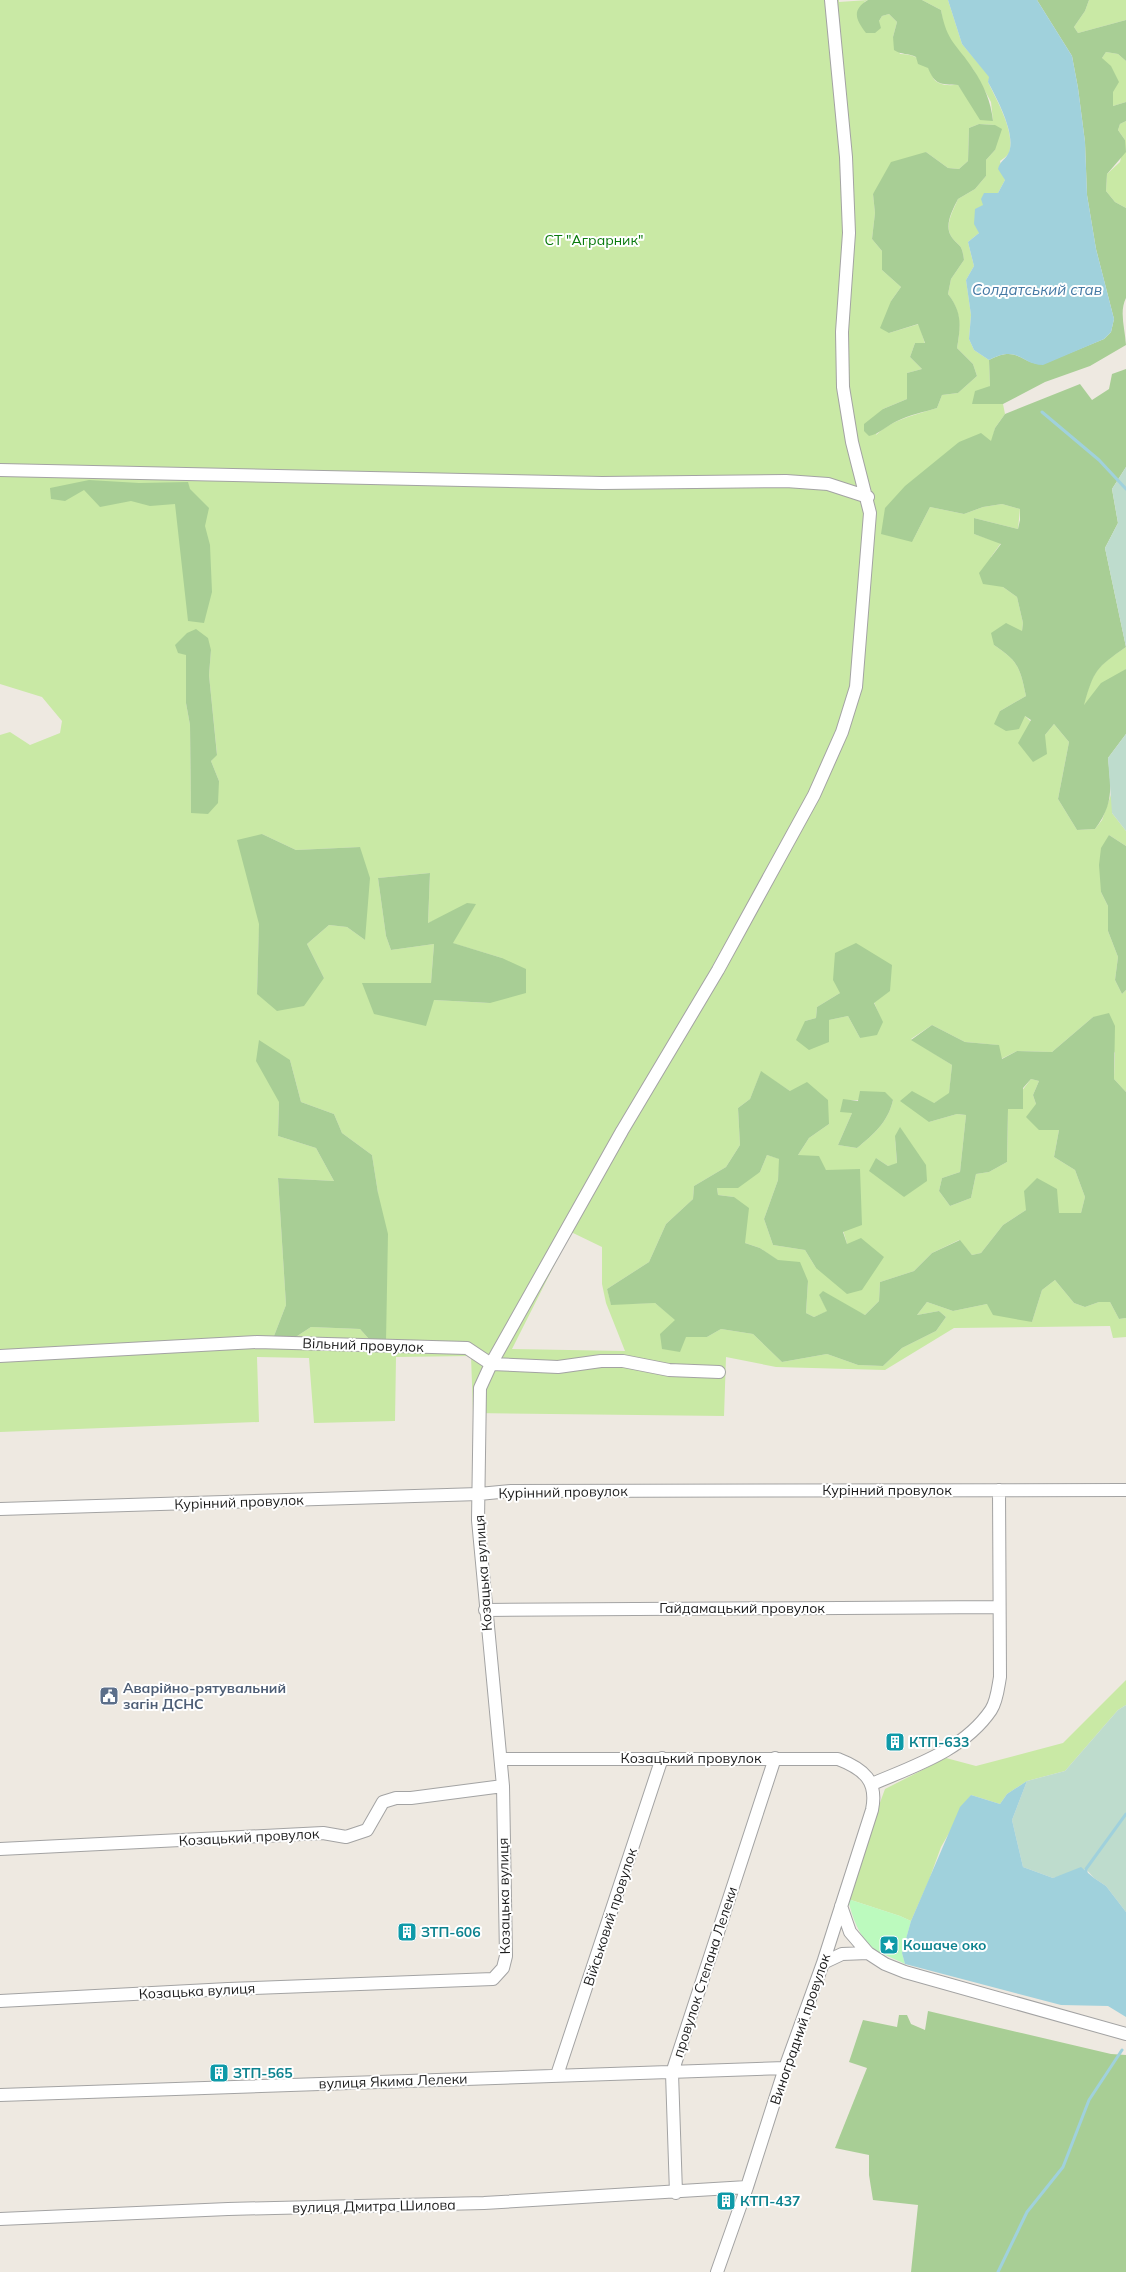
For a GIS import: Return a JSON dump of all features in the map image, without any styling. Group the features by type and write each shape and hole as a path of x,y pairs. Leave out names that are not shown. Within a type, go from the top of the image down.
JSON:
{"street":[{"path":"719,1372 669,1370 623,1361 601,1361 558,1367 491,1364 622,1131 718,970 814,795 842,732 857,680 870,512 868,497 852,442 844,387 842,332 849,233 846,157 831,0"},
{"path":"0,470 602,483 786,481 828,484 868,497"},
{"name":"Вільний провулок","path":"0,1356 257,1342 467,1348 491,1364"},
{"name":"Козацька вулиця","path":"0,2001 228,1989 493,1979 503,1968 506,1956 503,1786 485,1610 478,1520 480,1388 491,1364"},
{"path":"872,1784 939,1755 968,1734 991,1709 998,1694 1000,1678 999,1490"},
{"name":"Курінний провулок","path":"0,1509 479,1494 519,1491 1126,1490"},
{"name":"Гайдамацький провулок","path":"485,1610 999,1607"},
{"name":"Військовий провулок","path":"557,2076 662,1758"},
{"name":"провулок Степана Лелеки","path":"676,2193 672,2073 775,1758"},
{"name":"Козацький провулок","path":"501,1759 838,1759 852,1764 864,1773 872,1784"},
{"name":"Виноградний провулок","path":"717,2272 747,2187 785,2068 823,1964 872,1810 874,1797 872,1784"},
{"name":"Козацький провулок","path":"0,1849 323,1833 346,1837 367,1830 383,1802 396,1798 449,1794 503,1786"},
{"path":"841,1906 850,1932 868,1953 885,1964 906,1972 1126,2034"},
{"path":"823,1964 842,1954 868,1953"},
{"name":"вулиця Якима Лелеки","path":"0,2095 785,2068"},
{"name":"вулиця Дмитра Шилова","path":"0,2219 228,2209 492,2203 676,2193 747,2187"}],"green space":[{"name":"СТ \"Аграрник\"","path":"0,0 839,0 839,2 868,0 864,2 879,21 882,16 889,14 897,22 893,37 900,54 920,59 926,65 935,80 939,83 946,85 958,85 968,99 993,121 991,102 973,69 955,48 944,28 941,10 922,0 948,0 962,44 990,77 988,82 1004,116 1010,136 1009,153 1000,161 1005,180 998,193 991,194 983,205 979,233 968,242 974,266 966,280 971,315 969,339 974,350 989,360 990,386 972,404 1003,404 1005,414 995,428 992,441 959,442 912,542 930,507 964,514 983,507 1002,504 1020,509 1018,529 974,518 974,534 1001,543 991,557 1003,587 1017,597 1023,623 1022,631 994,645 1008,656 1017,666 1020,671 1026,696 1000,711 1025,716 1045,735 1054,724 1069,742 1058,799 1077,830 1095,829 1102,820 1112,792 1112,813 1126,831 1126,846 1109,835 1101,892 1108,906 1108,931 1118,957 1115,980 1122,994 1126,990 1126,1092 1114,1079 1115,1053 1093,1017 1052,1052 1017,1051 1001,1059 998,1045 965,1042 932,1025 911,1039 952,1065 949,1094 934,1103 929,1122 957,1114 966,1115 960,1172 942,1178 939,1191 950,1206 971,1198 976,1174 989,1172 1007,1162 1008,1109 1031,1079 1039,1081 1033,1095 1036,1104 1059,1130 1054,1157 1075,1170 1085,1197 1081,1213 1026,1210 1003,1225 981,1253 972,1255 959,1240 932,1253 914,1271 880,1282 879,1301 865,1315 819,1295 828,1311 814,1317 806,1313 808,1281 760,1248 745,1243 734,1197 718,1195 717,1188 760,1172 767,1155 780,1159 778,1180 764,1219 773,1245 805,1250 816,1268 847,1244 826,1170 798,1155 809,1138 829,1124 790,1091 761,1072 750,1099 738,1108 740,1145 726,1167 694,1186 693,1199 666,1224 649,1262 607,1289 611,1304 655,1303 676,1320 686,1337 707,1337 721,1329 753,1334 782,1362 827,1354 858,1365 883,1366 902,1348 936,1331 946,1317 939,1311 917,1315 927,1302 953,1311 987,1304 1032,1322 1042,1290 1055,1280 1074,1303 1085,1307 1099,1302 1110,1302 1119,1319 1126,1318 1126,1337 1113,1338 1110,1326 954,1328 885,1370 776,1367 726,1357 724,1416 473,1413 471,1356 396,1357 395,1421 314,1423 309,1358 257,1357 259,1422 0,1432 0,735 10,732 30,745 60,733 62,721 42,697 0,684","holes":["979,124 995,125 995,150 986,160 986,176 975,189 958,199 949,222 949,232 961,248 964,260 951,279 948,294 958,313 959,333 957,348 973,364 977,376 958,393 942,395 937,408 897,421 876,435 883,409 907,399 907,373 922,369 910,357 915,343 925,344 919,324 889,333 891,301 901,287 882,270 882,251 872,239 875,213 873,194 926,152 948,168 959,169 968,161 969,128","211,650 209,675 217,754 211,761 219,781 191,813 190,725 186,703 186,654","262,834 296,850 360,847 365,940 347,927 329,925 307,944 324,978 257,994","430,873 428,923 475,904 452,943 502,958 490,1003 434,1000 431,983 434,944 391,950 386,936 378,878","840,993 874,1002 882,1022 860,1038 848,1016 829,1020 829,1042 805,1021 816,1018 817,1007","290,1060 301,1102 334,1114 342,1133 372,1155 378,1193 369,1339 360,1329 311,1327 288,1342 274,1336 286,1305 278,1178 334,1181 316,1148 278,1136 279,1102","843,1100 893,1100 888,1115 880,1127 857,1148 838,1145 852,1113","895,1136 904,1197 876,1158 888,1166 897,1164","571,1232 602,1247 602,1284 606,1303 625,1351 512,1349"]},
{"path":"868,0 922,0 941,10 946,30 984,87 991,107 993,121 980,120 958,85 942,84 936,81 928,68 918,64 916,57 899,53 894,50 893,37 897,22 889,14 882,16 879,21 881,28 875,33 866,33 860,24 857,11"},
{"path":"1037,0 1089,0 1085,11 1074,27 1078,33 1126,20 1126,61 1118,54 1106,52 1102,58 1111,66 1119,82 1113,92 1113,106 1126,102 1126,121 1120,124 1118,130 1125,140 1126,152 1107,174 1106,191 1115,202 1126,208 1126,298 1123,315 1126,345 1090,366 1045,382 1003,404 972,404 975,391 990,386 989,360 1007,354 1013,354 1030,362 1043,364 1104,339 1111,332 1114,319 1096,249 1087,195 1085,142 1072,56"},
{"path":"1089,0 1126,0 1126,20 1078,33 1074,27 1085,11"},
{"path":"1106,52 1118,54 1126,61 1126,102 1113,106 1113,92 1102,58"},
{"path":"1126,121 1126,208 1115,202 1106,191 1107,174 1120,162 1125,140 1118,130 1120,124"},
{"path":"979,124 995,125 1002,129 995,150 986,160 986,176 975,189 958,199 950,217 948,227 951,236 961,248 964,260 951,279 948,294 956,307 959,319 960,326 957,348 973,364 977,376 958,393 942,395 937,408 902,419 869,436 864,431 864,424 883,409 907,399 907,373 922,369 910,357 915,343 925,343 918,324 889,333 880,328 891,301 901,287 882,270 882,251 872,239 875,213 873,194 891,162 926,152 948,168 959,169 968,161 969,128"},
{"path":"1126,369 1126,467 1112,489 1118,523 1105,548 1126,647 1102,665 1094,677 1084,705 1101,683 1126,669 1126,734 1108,758 1110,795 1101,820 1095,829 1077,830 1058,799 1069,742 1054,724 1045,735 1047,754 1033,762 1018,743 1031,720 1025,716 1019,729 1006,731 994,724 1000,711 1026,696 1020,671 1008,656 994,645 991,633 1006,623 1022,631 1023,623 1017,597 1003,587 983,584 979,573 1001,544 974,534 974,518 1018,529 1020,509 1002,504 983,507 964,514 930,507 912,542 881,534 885,508 905,486 959,442 981,433 991,441 995,428 1005,414 1080,384 1092,400 1109,389 1112,374"},
{"path":"1126,467 1126,647 1105,548 1118,523 1112,489"},
{"path":"89,480 139,483 188,482 190,489 209,508 205,526 210,545 212,592 204,623 188,621 175,504 150,506 131,501 100,507 84,490 65,501 51,499 50,488"},
{"path":"196,629 208,638 211,650 209,675 217,755 211,761 219,781 218,803 208,814 191,813 190,725 186,703 186,655 178,653 175,645 187,633"},
{"path":"1126,647 1126,669 1083,706 1093,677 1097,671 1108,660"},
{"path":"1126,734 1126,831 1112,813 1108,758"},
{"path":"262,834 296,850 360,847 370,878 365,940 347,927 329,925 307,944 324,978 304,1006 277,1011 257,994 259,924 237,840"},
{"path":"1109,835 1126,846 1126,990 1122,994 1115,980 1118,957 1108,931 1108,906 1101,892 1099,865 1101,848"},
{"path":"430,873 428,923 467,903 476,904 453,943 502,958 526,969 526,993 490,1003 434,1000 426,1026 374,1014 362,983 431,983 434,944 391,950 386,936 378,878"},
{"path":"856,943 892,965 890,991 874,1003 883,1022 877,1035 860,1038 848,1016 829,1020 829,1042 809,1050 796,1040 805,1021 816,1018 817,1007 840,993 833,980 835,953"},
{"path":"1109,1013 1115,1026 1114,1079 1126,1092 1126,1318 1119,1319 1110,1302 1099,1302 1085,1307 1074,1303 1055,1280 1042,1290 1032,1322 993,1315 987,1304 953,1311 927,1302 917,1315 939,1311 946,1317 936,1331 902,1348 883,1366 858,1365 827,1354 782,1362 753,1334 721,1329 707,1337 686,1337 680,1352 662,1349 660,1334 675,1320 655,1303 611,1305 607,1289 649,1262 666,1224 693,1199 694,1186 726,1167 740,1145 738,1108 750,1099 761,1071 790,1091 807,1082 828,1100 829,1124 809,1138 798,1155 819,1156 826,1170 860,1169 862,1225 843,1232 847,1244 861,1238 884,1257 862,1290 847,1294 816,1268 805,1250 773,1245 764,1219 778,1180 779,1159 767,1155 760,1172 738,1188 717,1188 718,1195 734,1197 749,1208 745,1243 760,1248 778,1260 800,1262 808,1281 806,1313 814,1317 827,1311 819,1295 823,1291 865,1315 879,1301 880,1282 914,1271 932,1253 960,1240 972,1255 981,1253 1003,1225 1026,1210 1024,1191 1037,1178 1057,1189 1059,1213 1081,1213 1085,1197 1075,1170 1054,1157 1059,1130 1039,1130 1026,1117 1036,1104 1033,1095 1039,1081 1031,1079 1023,1088 1023,1109 1008,1109 1007,1162 989,1172 976,1174 971,1198 950,1206 939,1191 942,1178 960,1172 966,1115 957,1114 929,1122 900,1101 912,1091 934,1103 949,1093 952,1065 911,1040 932,1025 965,1042 999,1045 1002,1059 1017,1051 1052,1052 1093,1017"},
{"path":"259,1040 290,1060 301,1102 334,1114 342,1133 372,1155 378,1193 388,1234 386,1342 369,1339 360,1329 311,1327 288,1342 274,1336 286,1305 278,1178 334,1181 316,1148 278,1136 279,1102 256,1061"},
{"path":"860,1091 885,1092 893,1100 891,1108 880,1127 857,1148 838,1145 852,1113 840,1112 843,1099 858,1101"},
{"path":"900,1127 926,1165 927,1181 904,1197 869,1171 876,1158 888,1166 897,1163 895,1136"},
{"path":"1126,1680 1126,1705 1118,1710 1065,1771 1027,1781 1007,1794 1000,1804 971,1795 941,1847 929,1880 911,1921 848,1899 864,1846 885,1789 946,1758 976,1766 1063,1743"},
{"path":"1126,1705 1126,1912 1106,1886 1094,1878 1086,1869 1053,1878 1023,1867 1012,1820 1027,1781 1065,1771 1118,1710"},
{"path":"848,1899 911,1921 902,1953 905,1964 877,1951 864,1939 857,1926"},
{"path":"928,2011 1111,2054 1126,2055 1126,2272 911,2272 918,2205 873,2200 869,2175 869,2155 835,2148 867,2068 849,2062 863,2020 897,2027 899,2015 907,2015 911,2024 925,2030"}],"water":[{"name":"Солдатський став","path":"948,0 1037,0 1072,56 1085,142 1087,195 1096,249 1114,319 1111,332 1104,339 1043,365 1030,362 1019,356 1007,354 989,360 974,350 969,339 971,315 966,280 974,266 968,242 979,233 974,224 975,209 983,205 981,199 984,193 998,193 1005,180 998,169 1008,154 1010,138 1005,117 988,82 989,77 962,44"},
{"path":"1027,1781 1012,1820 1023,1867 1053,1878 1081,1867 1106,1886 1126,1912 1126,2017 1108,2006 1061,2005 905,1964 902,1953 911,1921 960,1807 971,1795 1000,1804 1007,1794"}],"waterway":[{"path":"1042,412 1099,460 1126,489"},
{"path":"1086,1873 1086,1869 1126,1814"},
{"path":"998,2272 1027,2212 1063,2167 1089,2100 1122,2050"}],"place":[{"name":"Аварійно-рятувальний загін ДСНС","path":"109,1696"},
{"name":"КТП-633","path":"895,1742"},
{"name":"ЗТП-606","path":"407,1932"},
{"name":"Кошаче око","path":"889,1945"},
{"name":"ЗТП-565","path":"219,2073"},
{"name":"КТП-437","path":"726,2201"}]}
